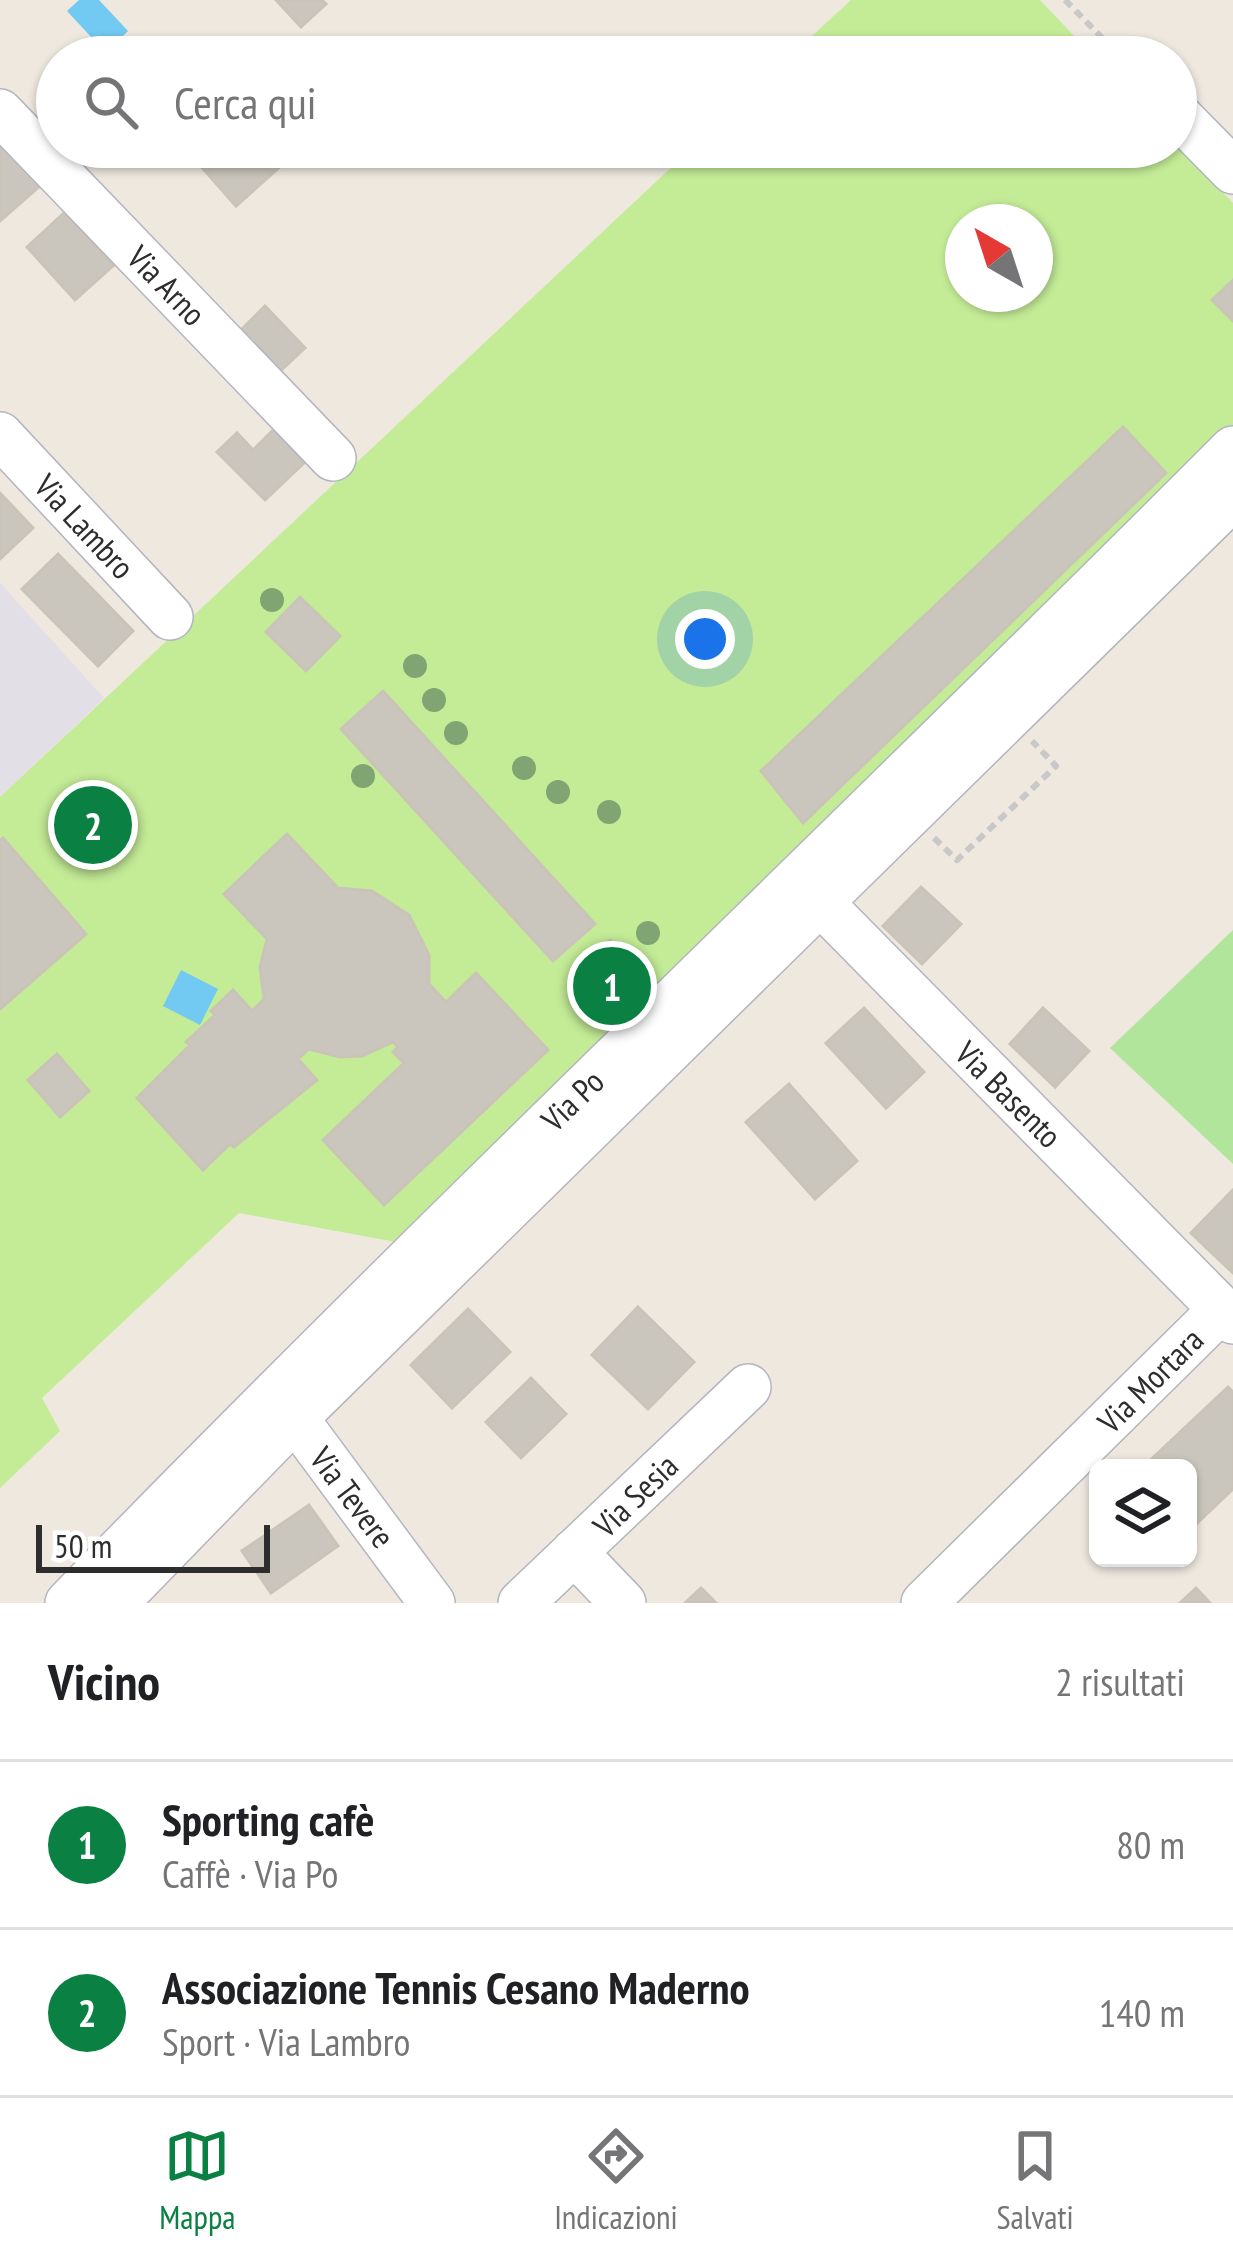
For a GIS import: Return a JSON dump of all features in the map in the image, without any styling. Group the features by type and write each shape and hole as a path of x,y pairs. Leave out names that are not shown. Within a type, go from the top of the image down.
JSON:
{"street":[{"name":"Via Arno","path":"0,112 36,149"},
{"path":"1197,134 1233,171"},
{"name":"Via Arno","path":"54,168 333,458"},
{"name":"Via Lambro","path":"0,435 170,617"},
{"name":"Via Po","path":"810,892 1233,449"},
{"name":"Via Po","path":"68,1603 283,1406 810,892 1233,497"},
{"name":"Via Basento","path":"810,892 1227,1315"},
{"name":"Via Mortara","path":"924,1603 1227,1315"},
{"name":"Via Sesia","path":"521,1603 748,1387"},
{"name":"Via Po","path":"115,1603 283,1406"},
{"name":"Via Tevere","path":"283,1406 432,1603"},
{"path":"574,1552 623,1603"}],"path":[{"path":"1065,0 1100,36"}],"shaded area":[{"path":"0,583 104,698 0,797"}],"green space":[{"path":"851,0 1040,0 1074,36 812,36"},
{"path":"1197,166 1233,203 1233,427 401,1243 239,1213 42,1398 60,1431 0,1488 0,797 671,168"},
{"path":"1233,930 1233,1164 1110,1048"}],"water":[{"path":"79,0 99,0 128,31 123,36 90,36 67,11"},
{"path":"181,970 218,989 200,1025 163,1006"}],"building":[{"path":"276,0 322,0 326,4 301,27"},
{"path":"5,142 42,184 0,221 0,147"},
{"path":"203,168 279,168 236,206"},
{"path":"65,212 114,265 75,300 27,247"},
{"path":"1233,280 1233,321 1212,300"},
{"path":"265,306 305,348 273,378 234,337"},
{"path":"1123,427 1166,473 803,823 761,771"},
{"path":"273,430 305,462 265,500 217,452 237,433 253,450"},
{"path":"0,493 33,528 0,559"},
{"path":"58,554 133,631 98,666 22,589"},
{"path":"300,597 340,636 306,671 266,632"},
{"path":"383,691 595,924 553,961 341,729"},
{"path":"287,834 338,888 372,891 409,915 429,955 429,984 446,1002 476,973 548,1050 384,1205 323,1140 404,1063 393,1052 398,1047 393,1042 362,1056 340,1057 309,1049 298,1059 317,1080 234,1147 230,1144 203,1170 137,1098 190,1045 186,1042 233,990 252,1011 264,999 260,967 267,939 224,894"},
{"path":"0,840 86,934 0,1009"},
{"path":"921,887 961,924 922,964 883,926"},
{"path":"610,940 649,980 608,1019 570,979"},
{"path":"864,1008 924,1072 886,1108 826,1043"},
{"path":"1043,1008 1089,1051 1055,1087 1010,1044"},
{"path":"57,1054 89,1091 60,1117 28,1080"},
{"path":"789,1084 857,1161 815,1199 746,1122"},
{"path":"1233,1190 1233,1273 1191,1233"},
{"path":"638,1307 694,1362 648,1409 592,1355"},
{"path":"468,1309 510,1352 452,1408 411,1365"},
{"path":"531,1378 566,1414 521,1458 486,1422"},
{"path":"1228,1387 1233,1392 1233,1489 1197,1523 1197,1459 1152,1459"},
{"path":"309,1505 338,1546 271,1593 242,1551"},
{"path":"701,1588 716,1603 685,1603"},
{"path":"1196,1588 1210,1603 1180,1603"}],"place":[{"name":"Associazione Tennis Cesano Maderno","path":"93,825"},
{"name":"Sporting cafè","path":"612,986"}]}
